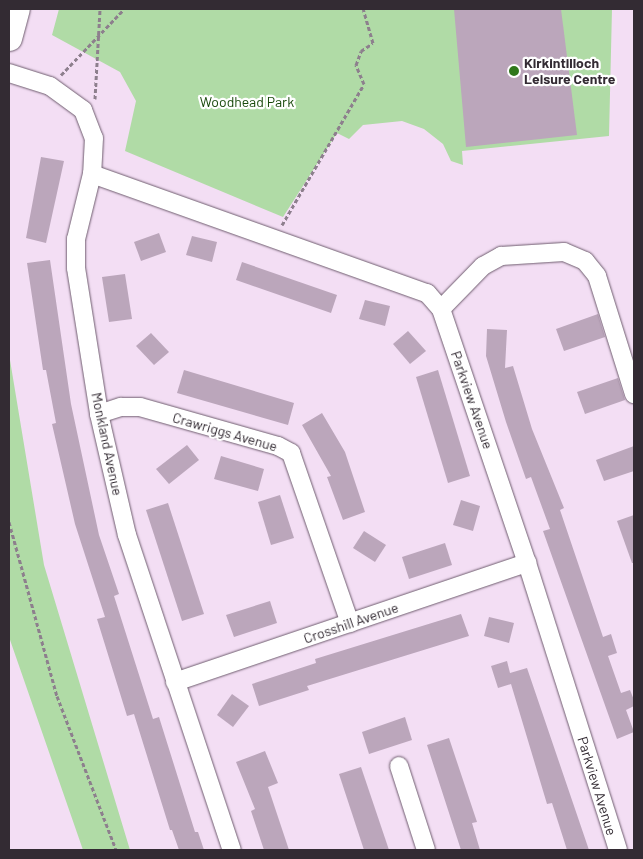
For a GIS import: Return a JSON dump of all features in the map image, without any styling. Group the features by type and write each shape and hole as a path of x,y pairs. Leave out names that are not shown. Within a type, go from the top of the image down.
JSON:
{"main road":[{"path":"9,38 17,9"}],"street":[{"name":"Monkland Avenue","path":"9,73 50,86 83,110 94,138 92,174 78,223 76,268 99,414 126,535 232,850"},
{"name":"Parkview Avenue","path":"92,174 274,237 426,293 441,309 527,563 618,850"},
{"path":"441,309 484,266 501,256 564,252 571,254 585,261 597,276 634,394"},
{"name":"Crawriggs Avenue","path":"99,414 120,408 140,407 291,453 350,623"},
{"name":"Crosshill Avenue","path":"175,682 527,563"},
{"path":"399,766 426,850"}],"path":[{"path":"95,101 100,9"},
{"path":"50,86 124,9"},
{"path":"274,237 364,84 356,64 361,51 373,44 363,9"},
{"path":"9,522 57,696 116,850"}],"green space":[{"name":"Woodhead Park","path":"59,9 612,9 609,136 462,151 463,165 451,161 443,144 424,129 402,121 363,125 349,139 337,133 283,217 125,151 136,101 120,72 52,35"},
{"path":"9,354 44,565 130,850 83,850 9,637"}],"building":[{"name":"Kirkintilloch Leisure Centre","path":"454,9 561,9 577,135 466,147"},
{"path":"41,157 64,161 46,243 26,238"},
{"path":"159,233 166,252 141,261 134,242"},
{"path":"192,236 217,242 212,262 186,255"},
{"path":"50,260 71,404 99,535 119,594 114,596 153,719 159,717 195,832 198,832 204,850 179,850 172,830 170,830 134,714 127,716 97,619 105,617 75,524 52,424 56,423 46,370 43,370 27,263"},
{"path":"242,262 337,295 331,313 236,280"},
{"path":"125,274 132,319 109,322 102,277"},
{"path":"365,300 390,306 385,326 359,319"},
{"path":"598,314 605,337 564,351 556,329"},
{"path":"487,329 507,330 505,368 513,366 532,429 564,508 560,510 603,637 611,634 617,653 608,656 621,693 630,690 634,700 634,706 626,710 634,732 617,739 543,531 550,529 531,477 526,479 506,422 486,356"},
{"path":"408,331 426,351 410,364 393,344"},
{"path":"151,333 169,352 154,365 136,346"},
{"path":"184,370 294,403 288,425 177,393"},
{"path":"438,370 470,476 448,483 416,377"},
{"path":"618,378 625,400 585,414 577,392"},
{"path":"322,413 345,452 365,512 343,520 327,477 331,476 302,425"},
{"path":"187,445 199,460 169,484 156,469"},
{"path":"634,446 634,471 604,481 596,460"},
{"path":"221,456 264,469 258,491 214,479"},
{"path":"280,495 294,538 271,545 258,502"},
{"path":"461,500 480,506 473,531 453,525"},
{"path":"168,503 204,614 182,621 146,510"},
{"path":"634,515 634,563 632,563 617,521"},
{"path":"364,531 386,545 375,562 353,548"},
{"path":"445,543 452,565 409,579 402,557"},
{"path":"270,601 277,623 234,637 226,615"},
{"path":"461,614 469,636 307,686 309,690 259,706 252,684 316,663 315,659"},
{"path":"489,617 514,623 509,643 484,636"},
{"path":"507,661 510,673 527,668 589,850 567,850 552,803 547,804 511,684 498,688 491,666"},
{"path":"232,694 249,706 233,727 217,715"},
{"path":"405,717 412,740 369,754 362,732"},
{"path":"449,738 477,822 472,823 480,850 461,850 427,745"},
{"path":"265,751 278,783 268,787 289,850 264,850 251,811 255,809 236,762"},
{"path":"361,767 389,850 364,850 339,774"}],"place":[{"name":"Kirkintilloch Leisure Centre","path":"514,71"}]}
